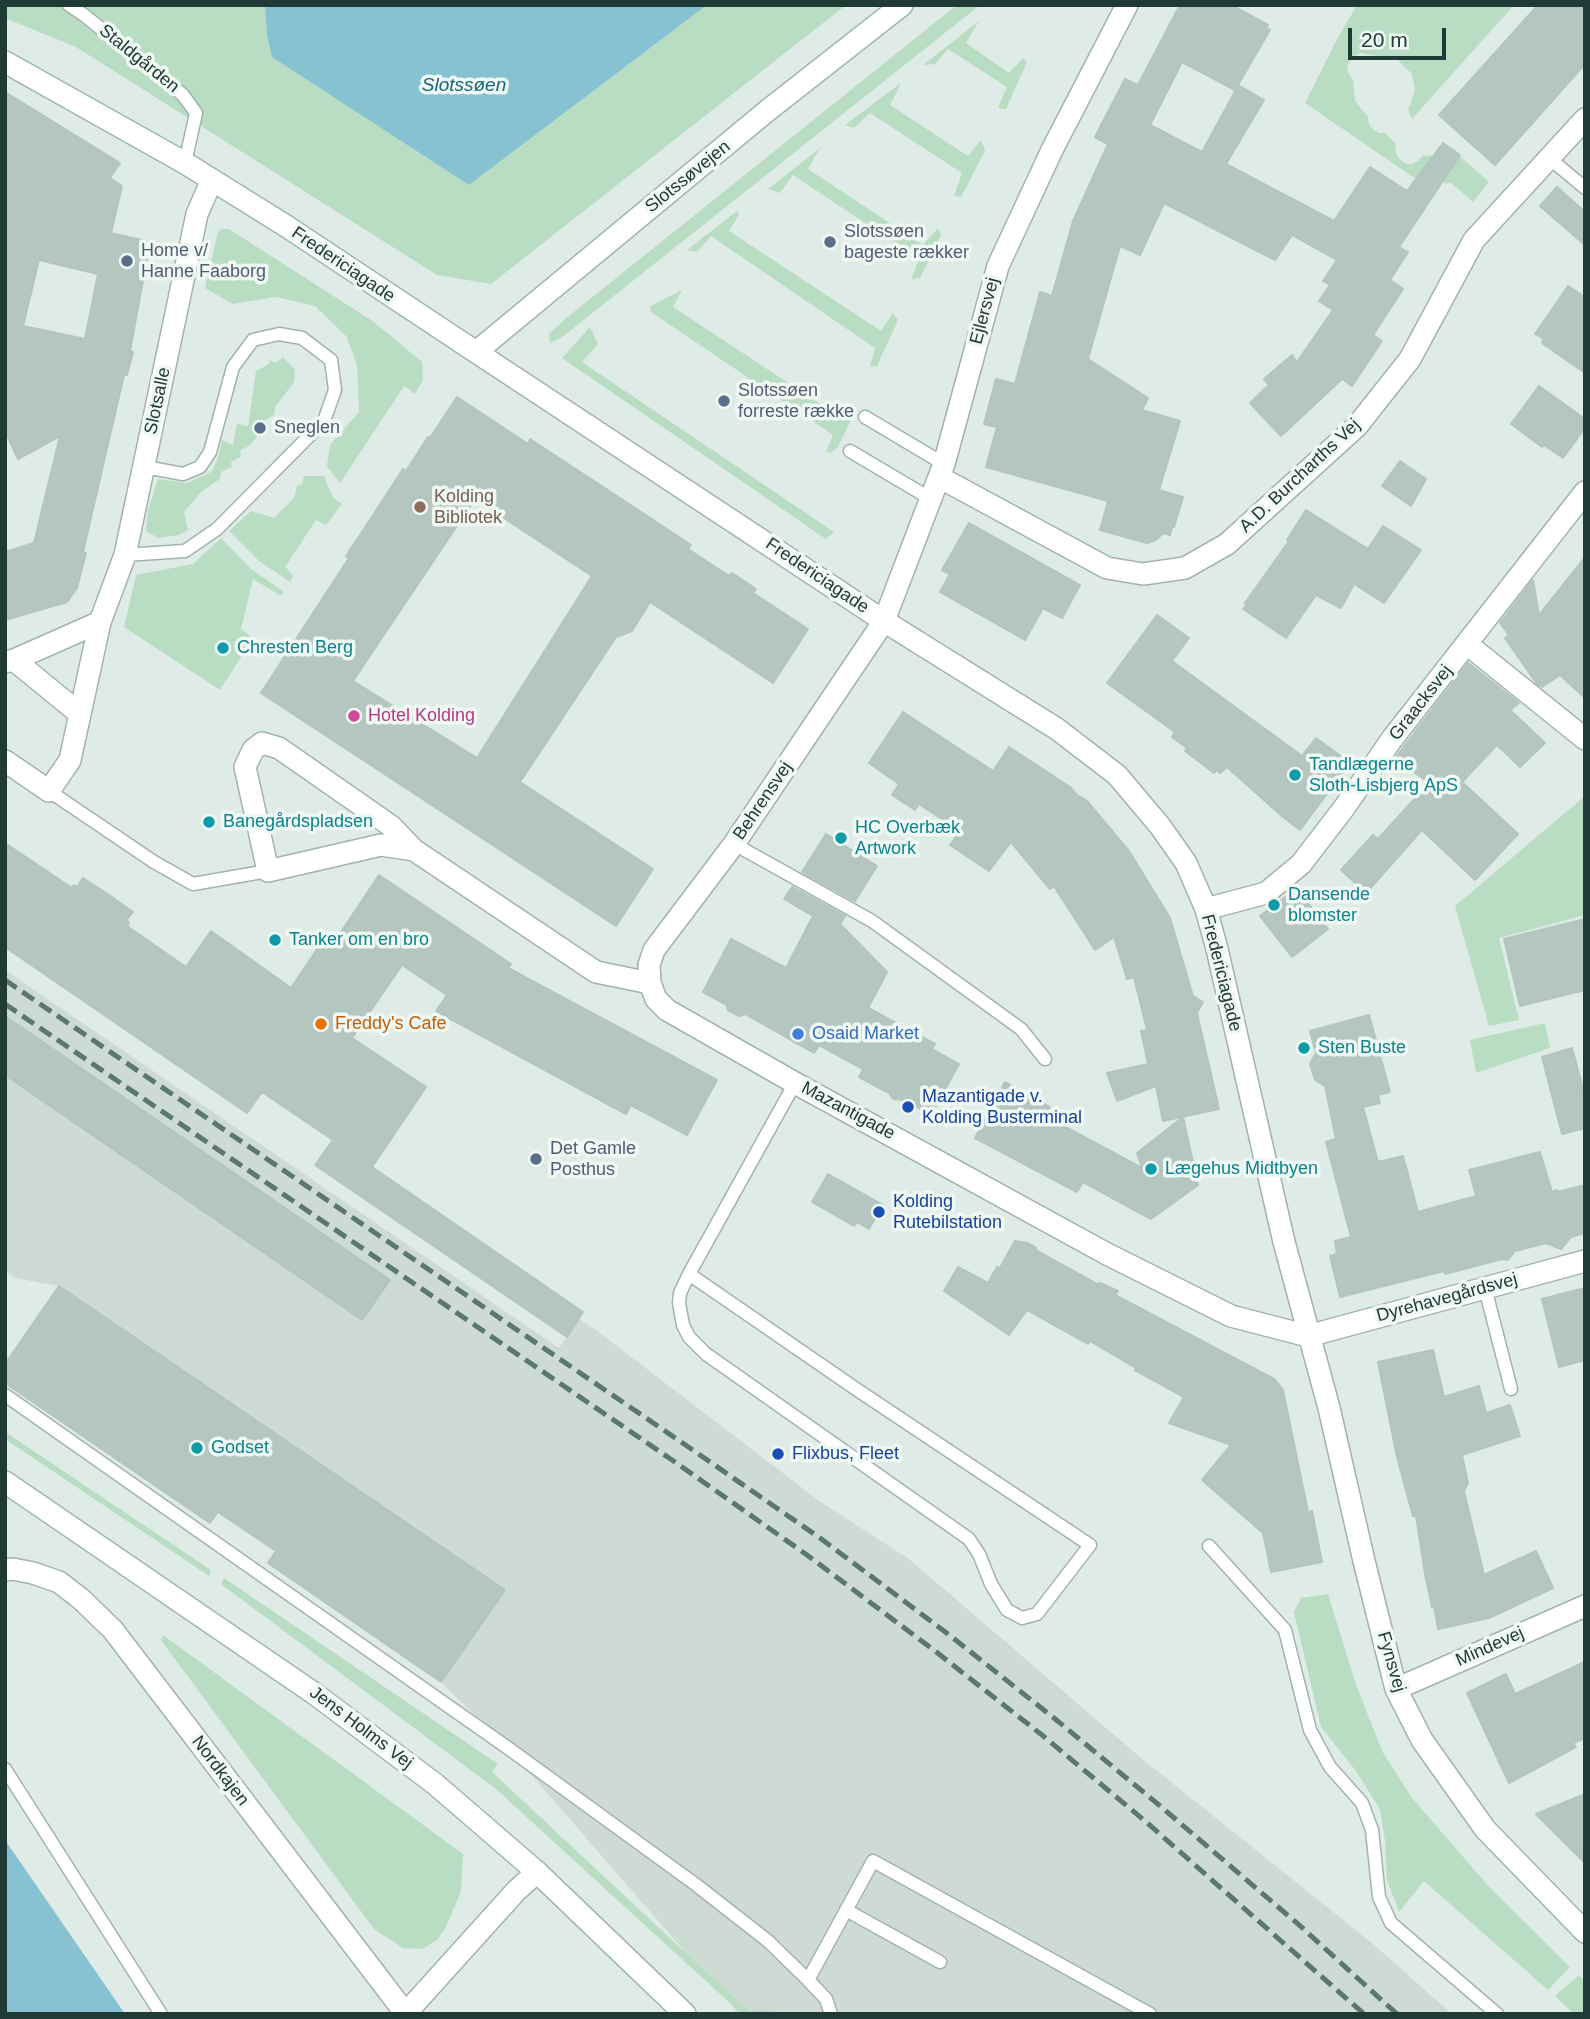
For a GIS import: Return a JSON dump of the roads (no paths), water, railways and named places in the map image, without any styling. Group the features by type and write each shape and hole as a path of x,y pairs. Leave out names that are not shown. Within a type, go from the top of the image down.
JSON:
{"street":[{"name":"Slotssøvejen","path":"476,352 767,111 902,5"},
{"name":"Ejlersvej","path":"884,621 942,471 998,266 1120,9"},
{"name":"Fredericiagade","path":"5,62 185,163 286,226 884,621 1057,729 1117,775 1160,826 1186,863 1206,909 1308,1336"},
{"name":"A.D. Burcharths Vej","path":"942,471 1107,568 1143,574 1185,568 1227,544 1357,426 1410,359 1474,240 1585,119"},
{"name":"Slotsalle","path":"100,622 125,555 197,214 212,180"},
{"name":"Graacksvej","path":"1206,909 1266,893 1301,864 1392,739 1585,492"},
{"name":"Behrensvej","path":"650,983 649,965 654,950 734,844 884,621"},
{"path":"80,714 10,661 100,622"},
{"path":"5,761 49,792 70,760 100,622"},
{"path":"1467,644 1585,739"},
{"path":"414,850 381,845 268,871 245,767 253,750 262,743 279,748 391,826 414,850 596,972 650,983"},
{"name":"Mazantigade","path":"650,983 656,999 667,1010 1107,1254 1231,1316 1308,1336"},
{"name":"Dyrehavegårdsvej","path":"1308,1336 1585,1261"},
{"name":"Fynsvej","path":"1308,1336 1329,1408 1396,1689 1422,1740 1485,1829 1585,1932"},
{"name":"Jens Holms Vej","path":"5,1482 315,1693 435,1784 537,1872 685,2014"},
{"name":"Nordkajen","path":"5,1570 33,1573 59,1582 113,1630 406,2014 516,1891 537,1872"},
{"name":"Mindevej","path":"1396,1689 1585,1606"}],"lane":[{"name":"Staldgården","path":"69,5 183,95 196,113 185,163"},
{"path":"1549,158 1585,188"},
{"path":"125,555 185,551 216,529 324,421 335,390 331,360 302,338 279,334 253,340 233,367 210,452 200,467 183,474 145,467"},
{"path":"865,417 942,471"},
{"path":"850,451 931,499"},
{"path":"49,792 154,862 193,884 268,871"},
{"path":"734,844 872,921 1021,1029 1045,1059"},
{"path":"689,1274 1090,1545 1037,1614 1023,1618 1007,1610 969,1539 697,1346 683,1325 679,1303 689,1274 796,1083"},
{"path":"1485,1288 1511,1389"},
{"path":"5,1395 508,1748 673,1868 768,1941 827,1999 831,2014"},
{"path":"1209,1546 1285,1630 1310,1730 1330,1768 1362,1803 1372,1830 1378,1897 1391,1923 1497,2014"},
{"path":"5,1769 161,2014"},
{"path":"808,1980 873,1861 1150,2014"},
{"path":"846,1910 940,1962"}],"water":[{"name":"Slotssøen","path":"265,5 707,5 469,185 272,57"},
{"path":"5,1840 125,2014 5,2014"}],"railway":[{"path":"5,980 820,1538 1054,1718 1298,1924 1397,2014"},
{"path":"5,1004 807,1555 1042,1735 1145,1821 1364,2014"}],"place":[{"name":"Slotssøen bageste rækker","path":"830,242"},
{"name":"Home v/ Hanne Faaborg","path":"127,261"},
{"name":"Slotssøen forreste række","path":"724,401"},
{"name":"Sneglen","path":"260,428"},
{"name":"Kolding Bibliotek","path":"420,507"},
{"name":"Chresten Berg","path":"223,648"},
{"name":"Hotel Kolding","path":"354,716"},
{"name":"Tandlægerne Sloth-Lisbjerg ApS","path":"1295,775"},
{"name":"Banegårdspladsen","path":"209,822"},
{"name":"HC Overbæk Artwork","path":"841,838"},
{"name":"Dansende blomster","path":"1274,905"},
{"name":"Tanker om en bro","path":"275,940"},
{"name":"Freddy's Cafe","path":"321,1024"},
{"name":"Osaid Market","path":"798,1034"},
{"name":"Sten Buste","path":"1304,1048"},
{"name":"Mazantigade v. Kolding Busterminal","path":"908,1107"},
{"name":"Det Gamle Posthus","path":"536,1159"},
{"name":"Lægehus Midtbyen","path":"1151,1169"},
{"name":"Kolding Rutebilstation","path":"879,1212"},
{"name":"Godset","path":"197,1448"},
{"name":"Flixbus, Fleet","path":"778,1454"}]}
